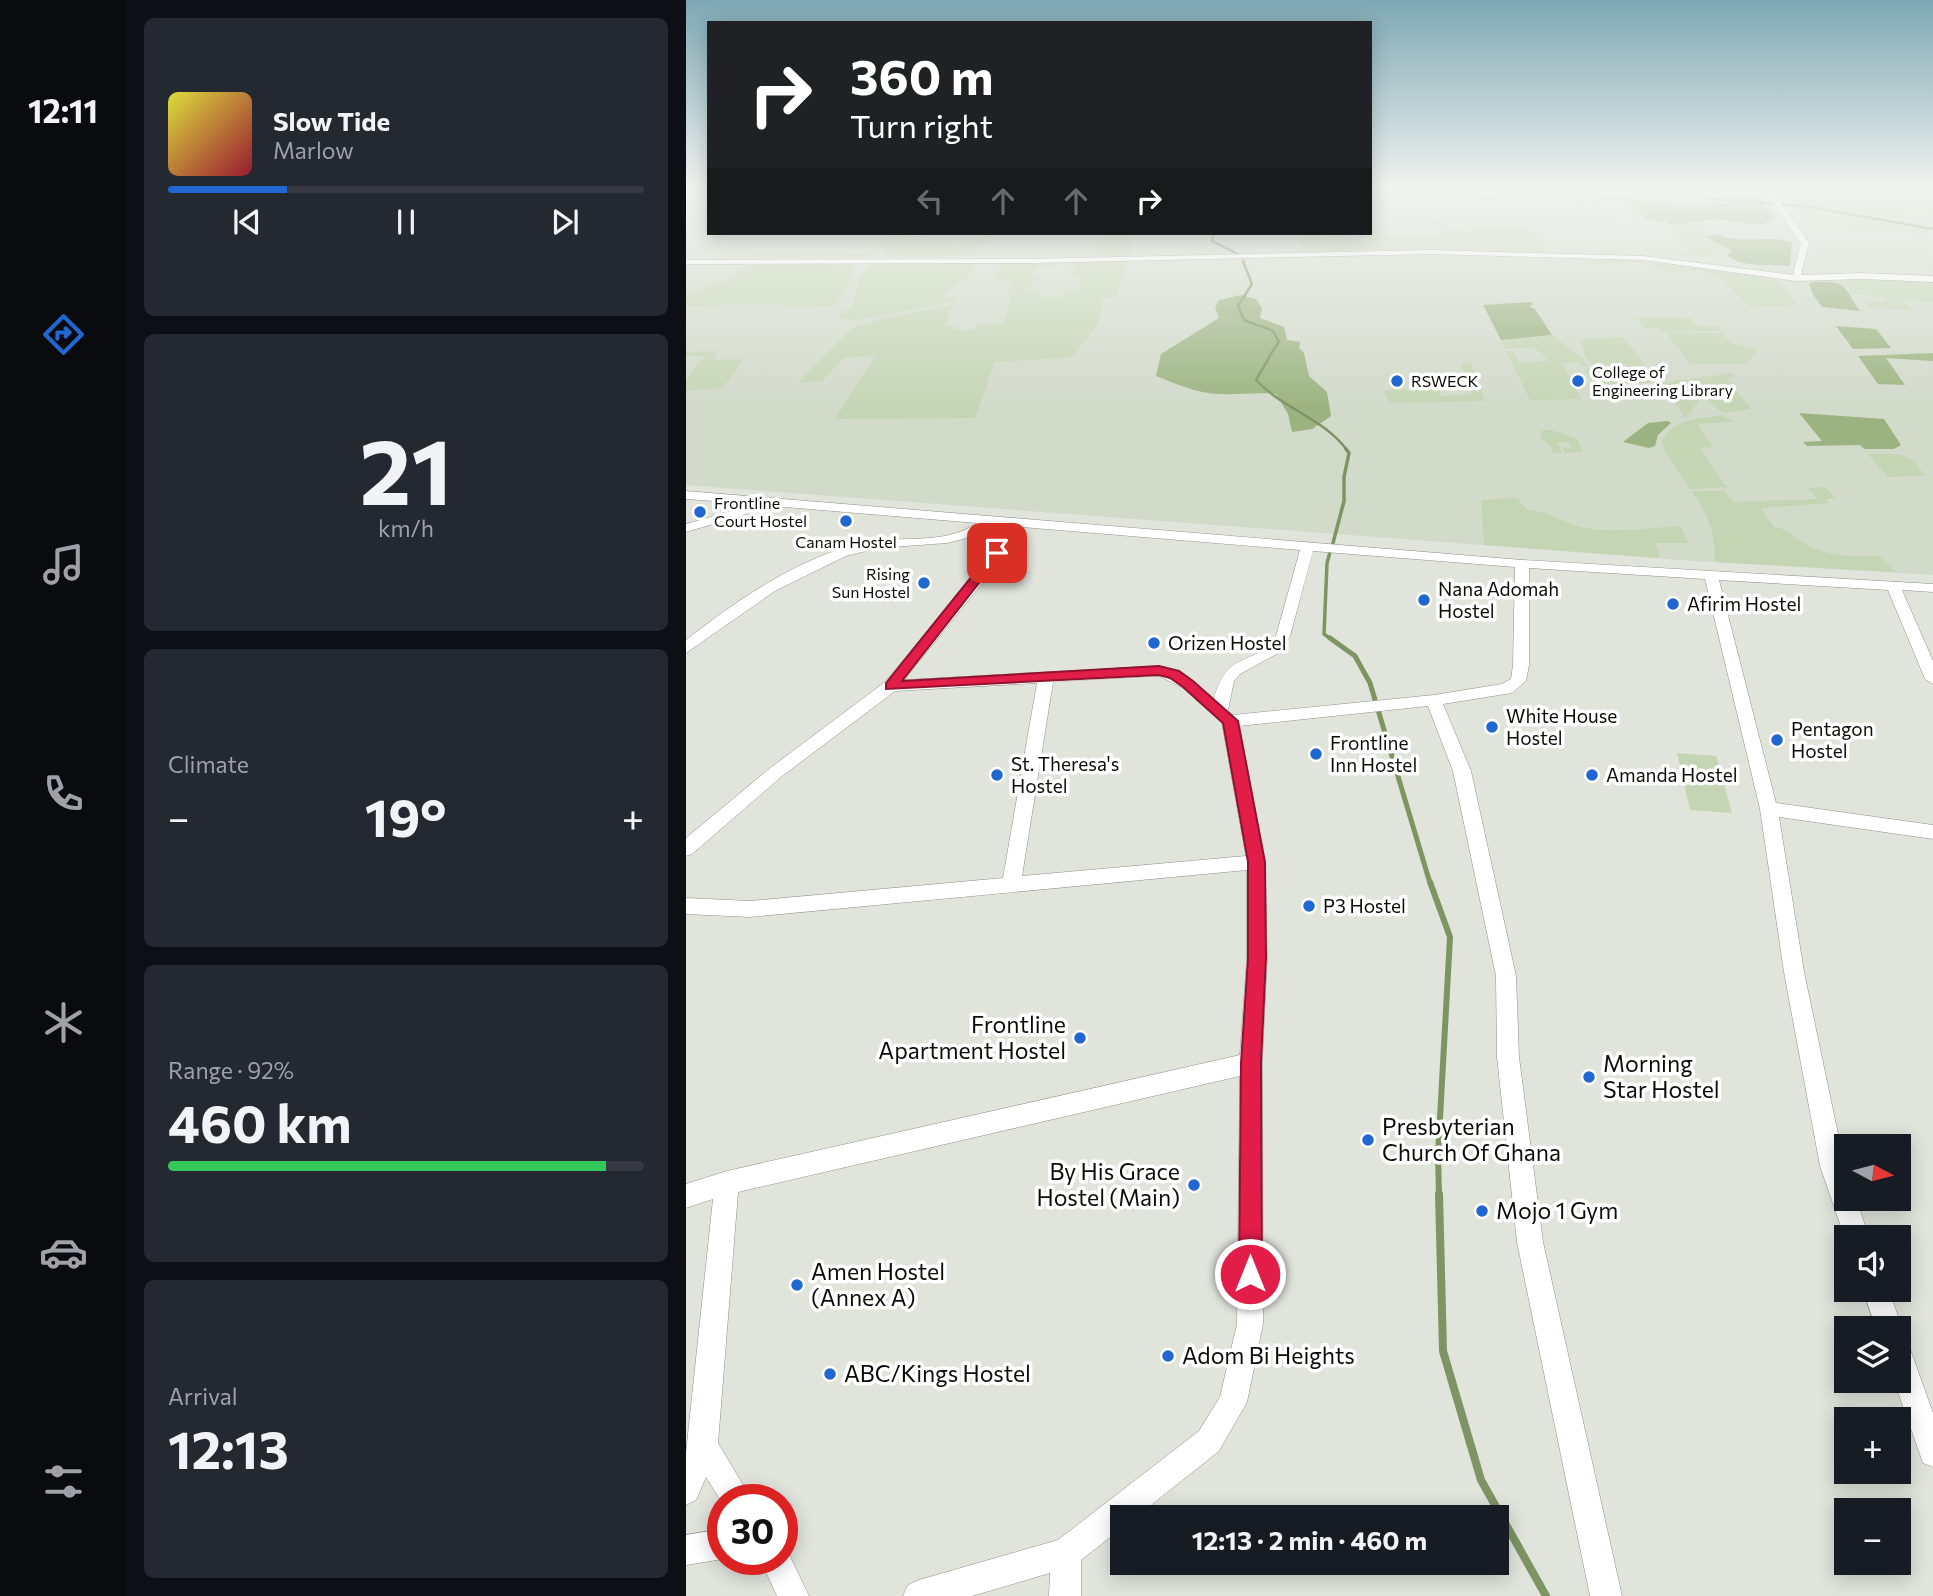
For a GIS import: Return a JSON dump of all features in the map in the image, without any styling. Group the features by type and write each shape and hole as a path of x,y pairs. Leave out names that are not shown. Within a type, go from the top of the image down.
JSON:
{"street":[{"path":"686,262 865,261"},
{"path":"1670,261 1796,278 1863,276 1933,279"},
{"path":"1796,278 1800,261"},
{"path":"686,495 1522,564 1933,588"},
{"path":"686,528 778,501"},
{"path":"689,642 744,605 827,560 861,547 960,536 978,531 990,519"},
{"path":"686,849 786,765 891,686 975,583 1019,522"},
{"path":"919,1596 1066,1553 1209,1441 1233,1402 1250,1324 1251,1063 1257,958 1256,862 1225,716 1227,680 1235,670 1275,649 1283,636 1308,545"},
{"path":"891,686 1159,671 1174,675 1188,684 1225,716 1366,706 1506,688 1518,681 1521,665 1522,564"},
{"path":"1711,574 1769,809 1794,972 1832,1166 1853,1225"},
{"path":"1893,585 1933,679"},
{"path":"1011,885 1046,677"},
{"path":"1434,699 1464,780 1506,976 1508,1057 1530,1242 1606,1596"},
{"path":"1769,809 1933,832"},
{"path":"686,906 750,909 1256,862"},
{"path":"686,1196 727,1184 1251,1063"},
{"path":"686,1490 703,1446 727,1184"},
{"path":"1911,1390 1933,1453"},
{"path":"703,1446 727,1484"},
{"path":"686,1550 707,1547"},
{"path":"1065,1596 1066,1553"},
{"path":"783,1575 793,1596"}],"shaded area":[{"path":"686,261 1933,261 1933,575 1694,561 686,485"}],"green space":[{"path":"1128,261 1116,298 1103,298 1098,324 1072,357 995,362 975,418 835,419 875,356 844,358 822,381 797,383 852,328 877,320 952,305 946,326 955,326 954,330 975,330 977,325 1003,324 1011,295 1006,289 1013,287 1004,277 995,277 1003,262 1059,262 1055,266 1036,266 1030,276 1035,277 1029,291 1042,291 1040,297 1061,297 1064,291 1077,290 1082,277 1072,276 1076,266 1071,265 1071,262"},
{"path":"1591,261 1644,261 1776,279 1797,305 1750,307 1717,275 1691,270 1669,271 1641,262 1594,264"},
{"path":"1739,261 1790,261 1790,266"},
{"path":"856,263 834,306 686,306 686,295 731,278 748,265"},
{"path":"875,263 977,264 970,274 942,297 956,298 953,302 856,320 838,318 852,307 861,274"},
{"path":"1833,282 1844,287 1860,311 1822,307 1812,293 1809,284"},
{"path":"1837,282 1933,282 1933,302 1903,301 1913,311 1870,308 1864,301 1887,302 1882,296 1852,294 1847,287"},
{"path":"1241,295 1256,299 1262,308 1260,318 1284,327 1287,340 1300,342 1299,348 1304,353 1309,376 1327,392 1331,416 1312,429 1292,432 1288,414 1276,394 1212,394 1156,376 1161,354 1219,318 1215,307 1219,300"},
{"path":"1531,302 1533,305 1529,306 1535,309 1552,335 1501,340 1483,305"},
{"path":"1637,317 1691,318 1697,326 1717,326 1722,331 1663,332 1658,328 1645,329"},
{"path":"1836,326 1876,329 1891,348 1853,349"},
{"path":"1666,333 1723,333 1730,343 1758,350 1747,364 1690,364"},
{"path":"1552,335 1582,358 1588,367 1582,367 1578,362 1562,363 1581,399 1530,400 1506,351 1513,351 1519,363 1548,361 1534,349 1505,349 1501,340"},
{"path":"1624,337 1645,366 1593,367 1585,355 1580,339"},
{"path":"717,351 714,360 743,359 723,388 686,391 686,380 705,356 686,356 686,352"},
{"path":"1933,353 1933,361 1886,358 1905,385 1878,384 1858,356"},
{"path":"1471,363 1485,401 1390,403 1383,391 1438,388 1441,396 1472,394 1461,364"},
{"path":"1646,368 1657,382 1595,385 1584,369"},
{"path":"1732,373 1735,377 1727,378 1751,409 1723,413 1702,396 1690,379"},
{"path":"1687,379 1695,392 1690,391 1700,400 1685,418 1661,383 1683,389 1663,383"},
{"path":"1799,413 1884,419 1901,445 1894,449 1864,449 1860,445 1807,446 1803,442 1822,441"},
{"path":"1723,415 1733,422 1697,424 1713,447 1700,448 1724,484 1729,487 1690,489 1664,450 1662,440 1681,423"},
{"path":"1648,423 1671,423 1658,435 1655,446 1649,448 1623,442"},
{"path":"1544,430 1577,439 1583,452 1565,453 1563,448 1571,447 1569,442 1557,443 1562,453 1554,453 1549,444 1542,440 1540,432"},
{"path":"1868,454 1901,455 1913,462 1925,476 1888,477"},
{"path":"1825,487 1835,498 1826,499 1828,503 1761,508 1774,527 1787,531 1807,545 1842,555 1878,555 1896,572 1715,562 1710,525 1692,491 1724,491 1733,502 1817,499 1808,488"},
{"path":"1517,498 1527,510 1543,512 1585,528 1621,530 1680,526 1689,543 1655,543 1660,558 1484,545 1481,500"},
{"path":"1677,753 1716,756 1732,813 1690,810"}],"waterway":[{"path":"1243,261 1252,284 1238,306 1244,320 1273,331 1279,342 1270,355"},
{"path":"1270,356 1256,380 1278,399 1315,421 1347,450"},
{"path":"1333,543 1344,501 1344,477 1349,453 1346,449"},
{"path":"1330,552 1327,563 1324,634 1332,640"},
{"path":"1330,638 1355,656 1370,683 1430,883"},
{"path":"1430,882 1450,937 1438,1154 1439,1196"},
{"path":"1439,1194 1443,1351 1481,1480 1546,1596"}],"place":[{"name":"RSWECK","path":"1397,381"},
{"name":"College of Engineering Library","path":"1578,381"},
{"name":"Frontline Court Hostel","path":"700,512"},
{"name":"Canam Hostel","path":"846,521"},
{"name":"Rising Sun Hostel","path":"924,583"},
{"name":"Nana Adomah Hostel","path":"1424,600"},
{"name":"Afirim Hostel","path":"1673,604"},
{"name":"Orizen Hostel","path":"1154,643"},
{"name":"White House Hostel","path":"1492,727"},
{"name":"Pentagon Hostel","path":"1777,740"},
{"name":"Frontline Inn Hostel","path":"1316,754"},
{"name":"St. Theresa's Hostel","path":"997,775"},
{"name":"Amanda Hostel","path":"1592,775"},
{"name":"P3 Hostel","path":"1309,906"},
{"name":"Frontline Apartment Hostel","path":"1080,1038"},
{"name":"Morning Star Hostel","path":"1589,1077"},
{"name":"Presbyterian Church Of Ghana","path":"1368,1140"},
{"name":"By His Grace Hostel (Main)","path":"1194,1185"},
{"name":"Mojo 1 Gym","path":"1482,1211"},
{"name":"Amen Hostel (Annex A)","path":"797,1285"},
{"name":"Adom Bi Heights","path":"1168,1356"},
{"name":"ABC/Kings Hostel","path":"830,1374"}],"route":[{"path":"997,553 891,686 1159,671 1174,675 1188,684 1230,721 1256,862 1257,958 1251,1063 1250,1274"}]}
